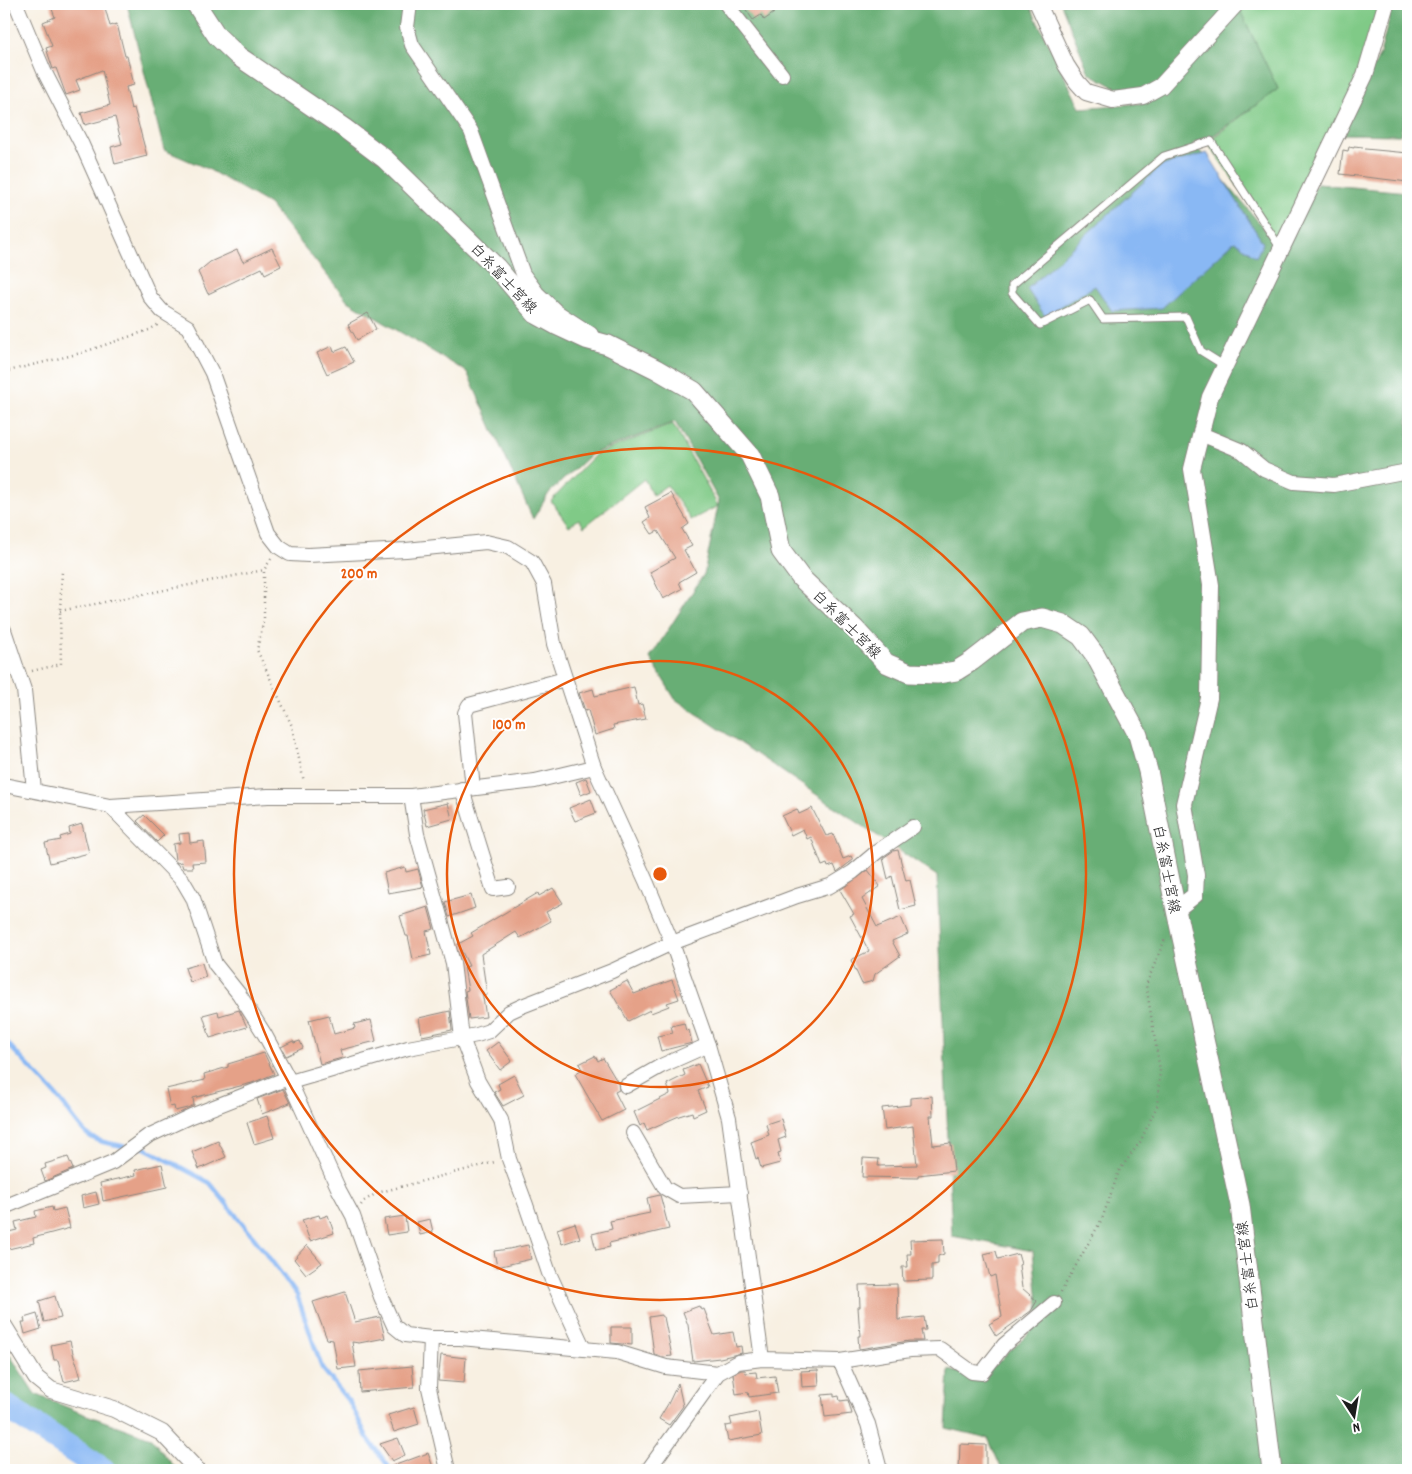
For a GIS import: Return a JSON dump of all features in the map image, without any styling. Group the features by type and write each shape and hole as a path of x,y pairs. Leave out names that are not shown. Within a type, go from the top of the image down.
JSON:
{"main road":[{"name":"白糸富士宮線","path":"196,4 217,36 238,56 344,128 385,159 496,267 536,314 586,339 608,345 694,391 750,455 770,496 780,551 801,578 886,662 909,673 937,674 956,671 972,661 1022,622 1042,618 1063,624 1081,636 1095,655 1138,735 1148,771 1240,1205 1272,1470"}],"street":[{"path":"16,4 44,71 82,145 150,297 162,311 188,327 212,372 268,533 279,547 290,554 308,556 406,550 486,542 508,547 532,562 544,584 554,644 594,766 672,943 708,1046 729,1118 762,1359"},
{"path":"410,4 407,27 412,45 471,131 523,274 537,293 557,312 608,345"},
{"path":"726,4 782,75"},
{"path":"1038,4 1066,65 1077,82 1086,92 1113,100 1142,96 1161,86 1236,4"},
{"path":"1176,910 1195,895 1196,874 1184,804 1209,698 1211,585 1192,469 1210,397 1365,75 1386,4"},
{"path":"1201,434 1242,451 1264,469 1294,482 1334,485 1408,471"},
{"path":"4,630 24,690 34,790"},
{"path":"508,887 493,889 467,788 465,714 469,705 565,679"},
{"path":"4,785 110,806 268,796 411,796 535,781 594,766"},
{"path":"411,796 417,834 453,963 462,1038 478,1081 501,1120 509,1158 549,1273 583,1348"},
{"path":"110,806 183,881 193,898 215,964 239,994 265,1035 289,1080 339,1190 353,1216 381,1297 394,1326 405,1335 617,1352 666,1368 718,1374"},
{"path":"4,1207 113,1162 148,1136 191,1116 289,1080 408,1048 478,1035 489,1030 508,1012 522,1006 612,971 672,943 830,886 853,872 878,851 913,827"},
{"path":"626,1086 661,1066 708,1046"},
{"path":"633,1134 665,1188 679,1196 740,1193"},
{"path":"648,1470 718,1374 738,1362 762,1359 840,1361 910,1350 940,1349 972,1372 982,1373 1004,1346 1054,1303"},
{"path":"4,1326 36,1378 51,1390 114,1409 162,1432 197,1470"},
{"path":"431,1338 429,1388 448,1470"},
{"path":"840,1361 868,1424 880,1470"}],"lane":[{"path":"1225,366 1201,351 1186,317 1103,319 1090,300 1040,325 1012,293 1012,285 1164,156 1211,140 1281,249"}],"path":[{"path":"4,372 81,353 149,330 171,317"},
{"path":"279,547 264,570 264,619 257,650 292,726 306,795"},
{"path":"60,612 264,570"},
{"path":"18,674 62,664 60,612 62,571"},
{"path":"1054,1303 1102,1219 1120,1171 1140,1142 1157,1106 1160,1070 1146,985 1166,936"},
{"path":"353,1216 364,1201 378,1193 509,1158"}],"green space":[{"path":"127,4 1029,4 1080,108 1144,103 1089,73 1061,4 1237,4 1278,89 1211,137 1193,143 1281,249 1317,184 1408,192 1408,1470 1002,1470 988,1438 946,1428 949,1370 981,1378 1040,1323 1033,1251 952,1236 937,876 675,699 650,658 704,574 719,501 675,422 591,454 549,493 533,519 467,372 348,301 269,204 208,169 164,150"},
{"path":"1238,4 1385,4 1372,52 1281,249 1207,142 1278,89"},
{"path":"1393,4 1408,4 1408,103 1400,135 1342,134 1380,54"},
{"path":"673,424 718,506 691,520 667,485 653,495 644,479 584,527 579,519 569,526 551,501 596,454"},
{"path":"4,1346 35,1394 151,1438 177,1470 88,1470 4,1392"}],"water":[{"path":"1207,153 1263,243 1256,257 1235,241 1162,308 1112,311 1095,286 1045,316 1027,289 1161,166"}],"building":[{"path":"50,4 104,4 110,26 117,24 134,85 126,87 131,109 134,108 147,156 115,164 111,147 122,144 115,117 85,125 81,113 110,105 102,70 76,80 80,90 66,95 56,68 53,69 46,48 52,46 43,22 55,17"},
{"path":"742,4 779,4 771,9 774,13 764,20 761,15 753,20"},
{"path":"1354,146 1365,149 1408,153 1408,182 1340,174 1343,150 1348,151 1349,147 1354,148"},
{"path":"272,248 281,266 265,274 262,268 208,294 198,272 210,262 237,250 243,262"},
{"path":"368,313 376,329 357,340 348,324"},
{"path":"332,346 334,352 346,347 354,362 327,374 317,353"},
{"path":"671,493 689,524 682,529 692,546 684,550 696,572 679,582 682,589 663,599 650,572 675,558 658,531 652,534 644,522 650,518 645,507"},
{"path":"634,687 638,705 642,704 646,719 613,725 614,729 595,735 588,710 585,711 579,693 593,689 595,696"},
{"path":"586,778 591,791 581,795 576,782"},
{"path":"591,799 596,813 575,821 569,808"},
{"path":"448,803 452,819 427,826 423,809"},
{"path":"812,808 826,836 833,834 843,859 851,856 853,860 837,872 834,865 828,867 827,864 822,866 811,837 807,839 803,829 791,835 782,816 797,809 799,814"},
{"path":"144,815 164,835 157,842 137,821"},
{"path":"82,824 89,853 50,863 45,843 61,840 60,837 70,834 69,828"},
{"path":"189,833 190,843 204,841 206,862 192,863 193,868 183,868 181,862 177,863 175,860 173,844 180,843 179,834"},
{"path":"898,850 906,881 910,880 916,906 900,910 892,876 888,879 883,858"},
{"path":"405,867 406,872 418,869 423,887 388,893 384,873"},
{"path":"868,870 880,886 862,899 877,927 901,917 908,934 892,941 900,956 875,974 873,981 862,984 851,960 869,951 850,916 854,914 840,890"},
{"path":"553,888 563,903 546,912 551,921 520,938 516,932 481,954 487,995 485,996 482,991 486,1017 469,1019 465,991 468,990 464,967 469,966 458,944 473,936 471,933 538,893 539,896"},
{"path":"471,895 475,908 449,917 445,902"},
{"path":"428,907 434,929 426,931 431,955 413,959 408,936 406,936 400,916"},
{"path":"202,963 206,977 190,982 185,968"},
{"path":"672,980 679,999 667,1003 669,1006 651,1013 650,1010 628,1021 610,990 627,981 634,994"},
{"path":"239,1010 247,1027 210,1038 203,1015 218,1011 219,1016"},
{"path":"450,1011 452,1030 422,1036 419,1018"},
{"path":"329,1015 334,1034 355,1028 354,1024 371,1020 376,1041 340,1050 342,1058 320,1064 309,1020"},
{"path":"684,1023 686,1031 689,1030 692,1043 661,1051 657,1036 673,1033 671,1026"},
{"path":"293,1041 294,1043 300,1041 303,1048 286,1056 281,1047"},
{"path":"498,1042 512,1061 500,1070 486,1051"},
{"path":"264,1053 274,1074 252,1083 193,1098 194,1105 187,1108 175,1111 174,1106 170,1107 166,1089 205,1080 204,1074 228,1067 228,1064"},
{"path":"595,1056 598,1061 603,1058 618,1083 619,1090 615,1092 624,1110 602,1121 575,1074 582,1069 579,1064"},
{"path":"698,1064 708,1087 698,1091 706,1110 693,1116 692,1112 679,1116 647,1130 644,1123 640,1126 634,1112 670,1094 667,1084 685,1075 683,1070"},
{"path":"514,1075 524,1095 503,1106 494,1092 500,1089 498,1084"},
{"path":"283,1089 290,1103 262,1114 257,1099"},
{"path":"932,1096 933,1116 930,1116 933,1145 951,1143 954,1171 918,1175 918,1178 862,1177 863,1158 879,1159 878,1166 917,1165 913,1126 885,1130 882,1108 910,1105 910,1098"},
{"path":"267,1116 274,1138 254,1144 247,1123"},
{"path":"781,1119 786,1137 778,1140 781,1152 778,1153 780,1163 761,1168 751,1142 769,1135 766,1124"},
{"path":"218,1141 226,1157 199,1169 192,1152"},
{"path":"68,1157 73,1169 45,1181 41,1170 46,1168 45,1164"},
{"path":"162,1164 167,1187 103,1201 100,1183 136,1175 135,1170"},
{"path":"96,1192 99,1204 83,1208 81,1196"},
{"path":"660,1195 669,1229 609,1243 610,1247 596,1250 592,1234 612,1229 610,1221 650,1213 647,1198"},
{"path":"52,1207 53,1211 65,1208 70,1228 33,1238 34,1243 4,1250 4,1233 17,1230 15,1222 36,1217 35,1211"},
{"path":"319,1215 320,1218 328,1215 334,1233 310,1241 302,1220"},
{"path":"405,1216 407,1232 387,1235 384,1219"},
{"path":"430,1219 433,1232 420,1235 417,1222"},
{"path":"575,1223 580,1238 562,1244 557,1229"},
{"path":"943,1239 944,1254 938,1256 938,1264 932,1265 932,1280 903,1281 902,1267 908,1267 907,1254 911,1254 910,1240"},
{"path":"307,1245 322,1263 306,1274 294,1259"},
{"path":"528,1245 531,1259 497,1267 494,1251"},
{"path":"996,1251 998,1259 1018,1254 1021,1264 1019,1265 1022,1288 1037,1301 1031,1311 996,1336 989,1324 1002,1317 995,1275 990,1277 984,1254"},
{"path":"897,1284 898,1320 924,1317 926,1330 921,1330 923,1341 909,1341 859,1349 859,1285"},
{"path":"345,1292 355,1322 380,1317 385,1338 359,1343 352,1342 356,1367 338,1369 333,1340 327,1339 313,1302"},
{"path":"55,1296 61,1318 44,1322 39,1301"},
{"path":"699,1306 701,1310 704,1309 714,1335 733,1332 736,1347 741,1346 742,1353 693,1361 688,1325 683,1312"},
{"path":"37,1314 41,1329 25,1334 22,1322 25,1322 24,1318"},
{"path":"662,1315 672,1356 663,1357 654,1354 649,1317"},
{"path":"611,1327 632,1327 632,1345 611,1343"},
{"path":"70,1341 81,1378 64,1382 58,1360 54,1360 51,1345"},
{"path":"441,1355 466,1358 464,1383 438,1381"},
{"path":"412,1366 414,1387 360,1392 359,1371"},
{"path":"745,1370 746,1373 756,1372 757,1378 775,1376 778,1393 749,1397 748,1392 736,1394 733,1374"},
{"path":"818,1370 819,1386 802,1387 801,1371"},
{"path":"678,1383 683,1406 669,1425 659,1419"},
{"path":"834,1394 834,1397 839,1396 840,1401 848,1400 852,1414 825,1417 822,1395"},
{"path":"414,1407 419,1424 394,1432 388,1415"},
{"path":"758,1412 762,1435 728,1441 725,1426 732,1425 730,1418"},
{"path":"398,1438 405,1455 392,1461 380,1444"},
{"path":"960,1444 986,1445 986,1470 959,1470"},
{"path":"428,1453 434,1470 385,1470 385,1469"}],"waterway":[{"path":"4,1039 52,1091 88,1135 97,1140 128,1148"},
{"path":"138,1147 143,1147 210,1183 265,1252 297,1295 322,1368 350,1403 367,1437 391,1470"},
{"path":"4,1405 103,1470"}]}
